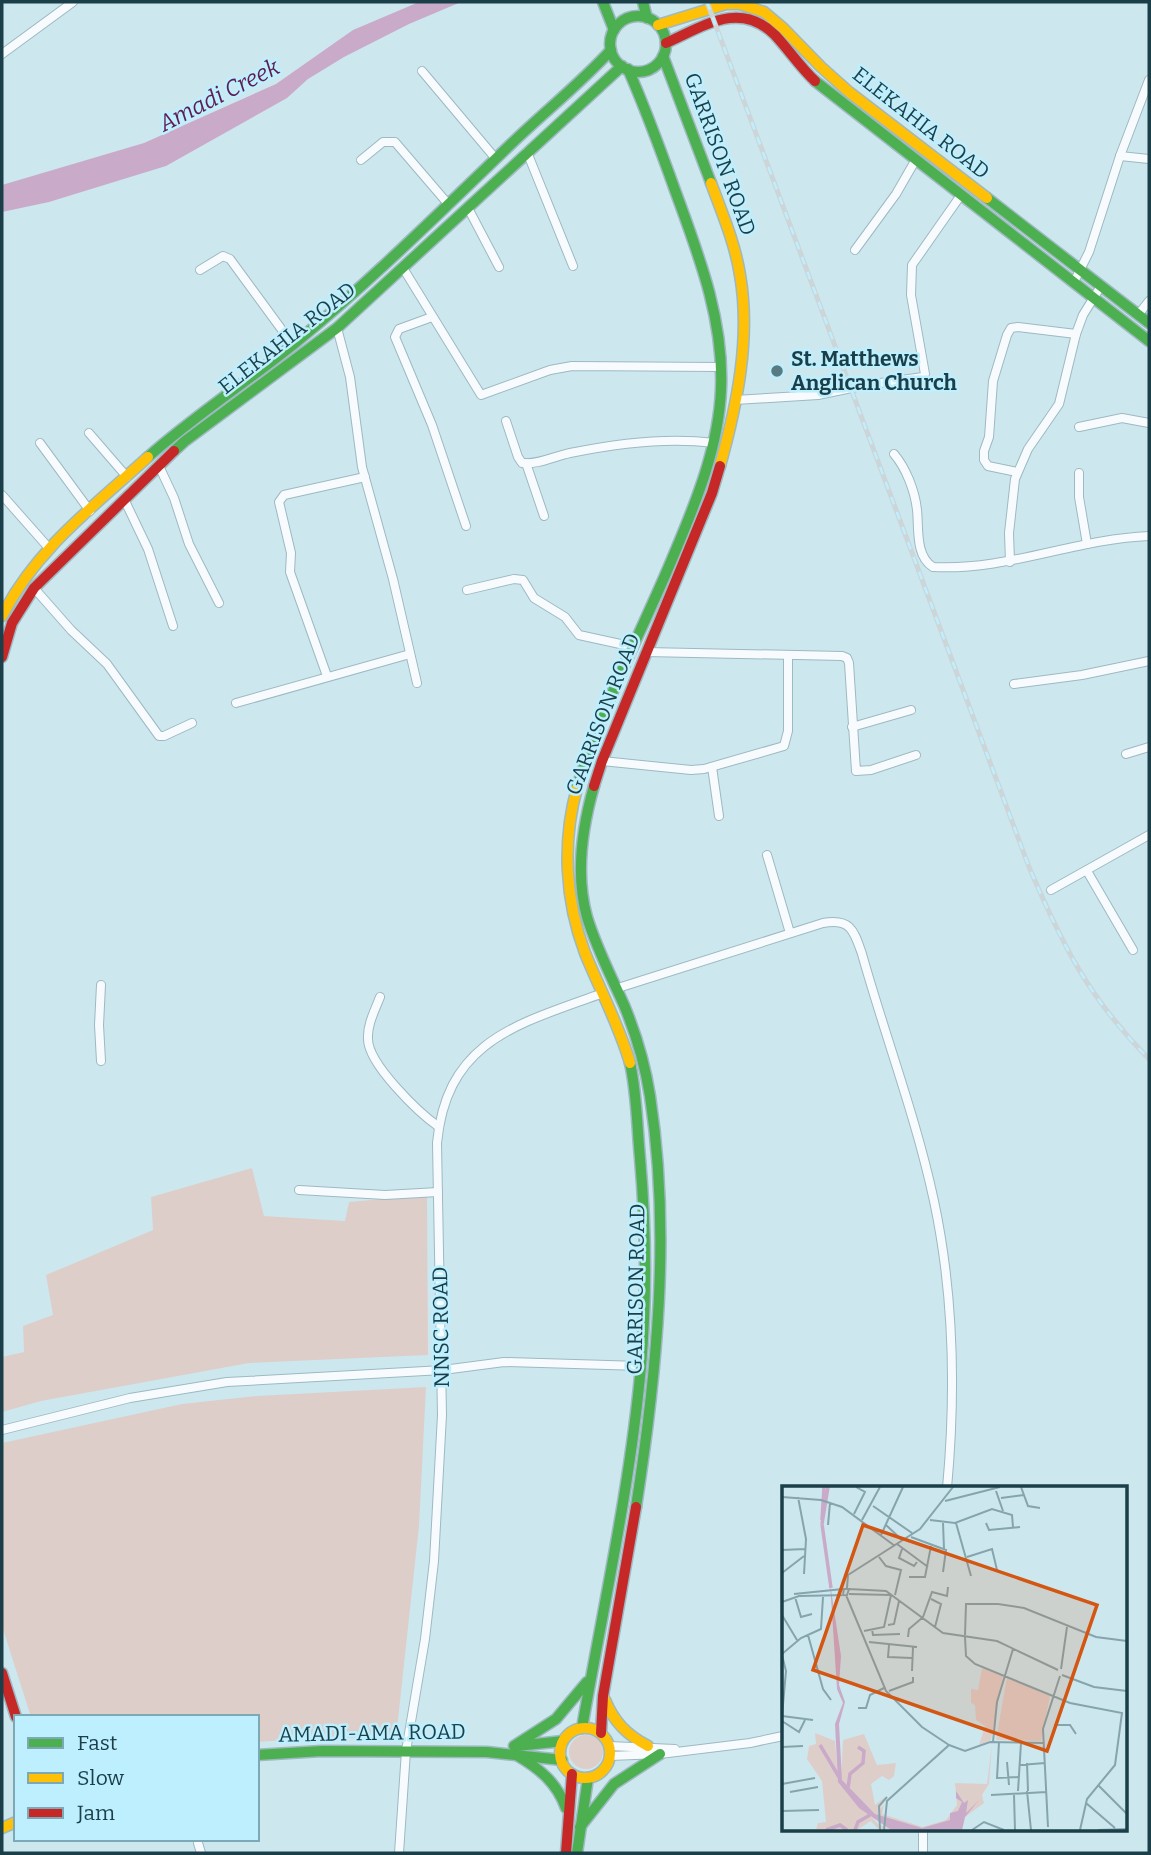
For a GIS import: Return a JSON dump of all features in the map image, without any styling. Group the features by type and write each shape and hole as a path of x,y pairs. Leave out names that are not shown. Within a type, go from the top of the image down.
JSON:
{"main road":[{"path":"603,2 614,30"},
{"path":"643,2 647,18"},
{"name":"ELEKAHIA ROAD","path":"658,25 727,4 750,5 765,11 855,97 1149,323"},
{"name":"ELEKAHIA ROAD","path":"666,43 722,19 736,16 758,21 769,28 800,66 831,95 1149,341"},
{"path":"629,17 647,18 658,25 666,43 663,56 648,70 634,71 625,68 611,50 614,30 620,22 629,17"},
{"name":"ELEKAHIA ROAD","path":"2,616 21,583 48,547 173,435 293,345 354,295 586,77 611,50"},
{"name":"GARRISON ROAD","path":"601,1733 603,1696 652,1400 658,1335 659,1233 651,1104 639,1046 586,913 581,873 582,831 602,761 712,493 735,400 743,325 743,298 738,261 663,56"},
{"name":"ELEKAHIA ROAD","path":"2,657 12,623 34,588 185,441 337,328 527,152 625,68"},
{"name":"GARRISON ROAD","path":"582,1728 631,1452 641,1366 645,1287 642,1184 632,1076 621,1034 585,951 573,914 567,873 568,831 576,790 585,763 690,510 713,443 722,389 717,328 700,260 653,127 625,68"},
{"path":"2,1673 15,1715"},
{"path":"568,1813 556,1785 516,1751 562,1716 591,1676"},
{"path":"603,1696 615,1723 626,1734 648,1746"},
{"path":"582,1728 601,1733 610,1751 603,1771 588,1778 572,1774 562,1760 564,1741 573,1731 582,1728"},
{"name":"AMADI-AMA ROAD","path":"259,1755 322,1751 516,1751 564,1741"},
{"name":"AMADI-AMA ROAD","path":"516,1751 562,1760"},
{"path":"580,1827 609,1787 660,1754"},
{"path":"566,1853 572,1774"},
{"path":"577,1853 588,1778"}],"street":[{"path":"2,54 73,2"},
{"path":"422,71 496,159"},
{"path":"1074,282 1081,271 1120,156 1148,85"},
{"path":"361,160 383,142 395,142 449,205"},
{"path":"527,152 573,266"},
{"path":"1120,156 1149,159"},
{"path":"855,250 896,194 915,161"},
{"path":"735,400 818,396 866,385 923,377 925,374 911,295 912,265 961,195"},
{"path":"468,208 499,267"},
{"path":"200,270 223,256 230,259 293,345"},
{"path":"404,268 481,395 550,370 572,366 720,367"},
{"path":"1010,562 1012,498 1017,472 1028,449 1059,404 1083,314 1101,286"},
{"path":"1138,315 1149,301"},
{"path":"432,317 399,329 395,337 432,425 466,526"},
{"path":"1017,472 988,466 984,460 989,438 993,382 1007,335 1015,327 1076,334"},
{"path":"337,328 349,377 365,477 393,579 417,683"},
{"path":"1079,427 1122,418 1149,423"},
{"path":"506,421 522,463 606,447 696,441 713,443"},
{"path":"89,433 127,477"},
{"path":"40,443 90,511"},
{"path":"894,454 901,462 909,482 917,510 920,544 929,565 980,567 1087,544 1149,536"},
{"path":"526,463 544,516"},
{"path":"159,466 190,544 219,603"},
{"path":"1079,473 1079,497 1087,544"},
{"path":"327,676 290,572 290,553 279,502 284,495 365,477"},
{"path":"2,495 48,547"},
{"path":"124,499 148,549 173,626"},
{"path":"467,590 514,579 523,580 534,598 565,617 579,635 634,648"},
{"path":"34,588 71,630 107,664 159,736 192,723"},
{"path":"646,652 842,656 847,659 854,766 857,772 916,755"},
{"path":"236,703 410,654"},
{"path":"602,761 691,771 784,746 788,731 788,656"},
{"path":"1014,684 1082,675 1149,661"},
{"path":"852,727 911,709"},
{"path":"1125,754 1149,747"},
{"path":"712,767 719,816"},
{"path":"1051,890 1149,835"},
{"path":"767,855 790,933"},
{"path":"1087,871 1133,950"},
{"path":"618,988 835,921 850,927 856,937 921,1149 934,1203 952,1317 953,1385 947,1486"},
{"path":"101,985 101,1060"},
{"name":"NNSC ROAD","path":"399,1853 405,1751 425,1639 434,1561 443,1370 437,1143 439,1127 449,1091 461,1069 477,1051 518,1025 603,993"},
{"path":"380,997 368,1032 371,1053 405,1098 439,1127"},
{"path":"299,1190 385,1195 438,1192"},
{"path":"2,1430 130,1398 205,1385 443,1370 504,1362 641,1366"},
{"path":"610,1751 660,1754 782,1737"},
{"path":"610,1751 648,1746 685,1750"},
{"path":"923,1830 923,1853"},
{"path":"198,1843 201,1853"}],"shaded area":[{"path":"419,2 461,2 409,24 344,57 308,79 287,98 166,166 49,202 2,212 2,185 144,143 276,84 353,30"},
{"path":"252,1168 264,1216 345,1221 349,1202 427,1195 428,1355 249,1363 41,1401 2,1412 2,1357 24,1352 23,1326 53,1315 46,1275 153,1230 151,1197"},
{"path":"426,1387 419,1526 396,1738 314,1738 259,1742 259,1715 30,1715 2,1626 2,1443 182,1404 257,1396"},
{"path":"586,1735 598,1740 603,1752 598,1764 586,1769 574,1764 569,1752 574,1740"}],"railway":[{"path":"707,2 1029,867 1066,946 1093,992 1149,1059"}],"traffic: fast":[{"path":"603,2 614,30"},
{"path":"643,2 647,18"},
{"path":"638,16 653,21 661,29 666,44 661,59 653,67 638,72 623,67 615,59 610,44 615,29 623,21 638,16"},
{"path":"148,457 295,343 351,295 611,50"},
{"path":"663,56 711,183"},
{"path":"174,451 337,328 622,66"},
{"path":"577,788 610,698 663,581 699,492 716,431 721,389 718,338 708,289 665,162 628,69"},
{"path":"815,81 1149,341"},
{"path":"987,198 1149,323"},
{"path":"594,786 582,851 583,901 595,939 628,1016 643,1061 650,1096 660,1199 659,1302 655,1354 636,1507"},
{"path":"582,1728 623,1503 643,1340 644,1210 630,1063"},
{"path":"514,1746 556,1719 587,1682"},
{"path":"517,1746 563,1741"},
{"path":"259,1755 322,1751 487,1752 562,1760"},
{"path":"580,1827 614,1784 660,1754"},
{"path":"518,1756 547,1778 558,1791 566,1808"},
{"path":"577,1853 588,1778"}],"traffic: slow":[{"path":"658,25 726,4 740,4 764,12 849,92 987,198"},
{"path":"711,183 738,263 744,323 737,395 720,466"},
{"path":"2,616 31,570 49,549 148,457"},
{"path":"577,788 568,850 573,912 585,953 630,1063"},
{"path":"605,1700 622,1727 648,1746"},
{"path":"585,1728 603,1735 610,1753 603,1771 585,1778 567,1771 560,1753 567,1735 585,1728"},
{"path":"2,1828 14,1823"}],"traffic: jam":[{"path":"666,43 708,24 735,18 749,19 775,35 815,81"},
{"path":"2,657 12,623 34,588 174,451"},
{"path":"594,786 712,493 720,466"},
{"path":"601,1733 603,1696 636,1507"},
{"path":"2,1673 15,1715"},
{"path":"566,1853 572,1774"}],"place":[{"name":"St. Matthews Anglican Church","path":"777,371"}],"water label":[{"name":"Amadi Creek","path":"219,95"}]}
